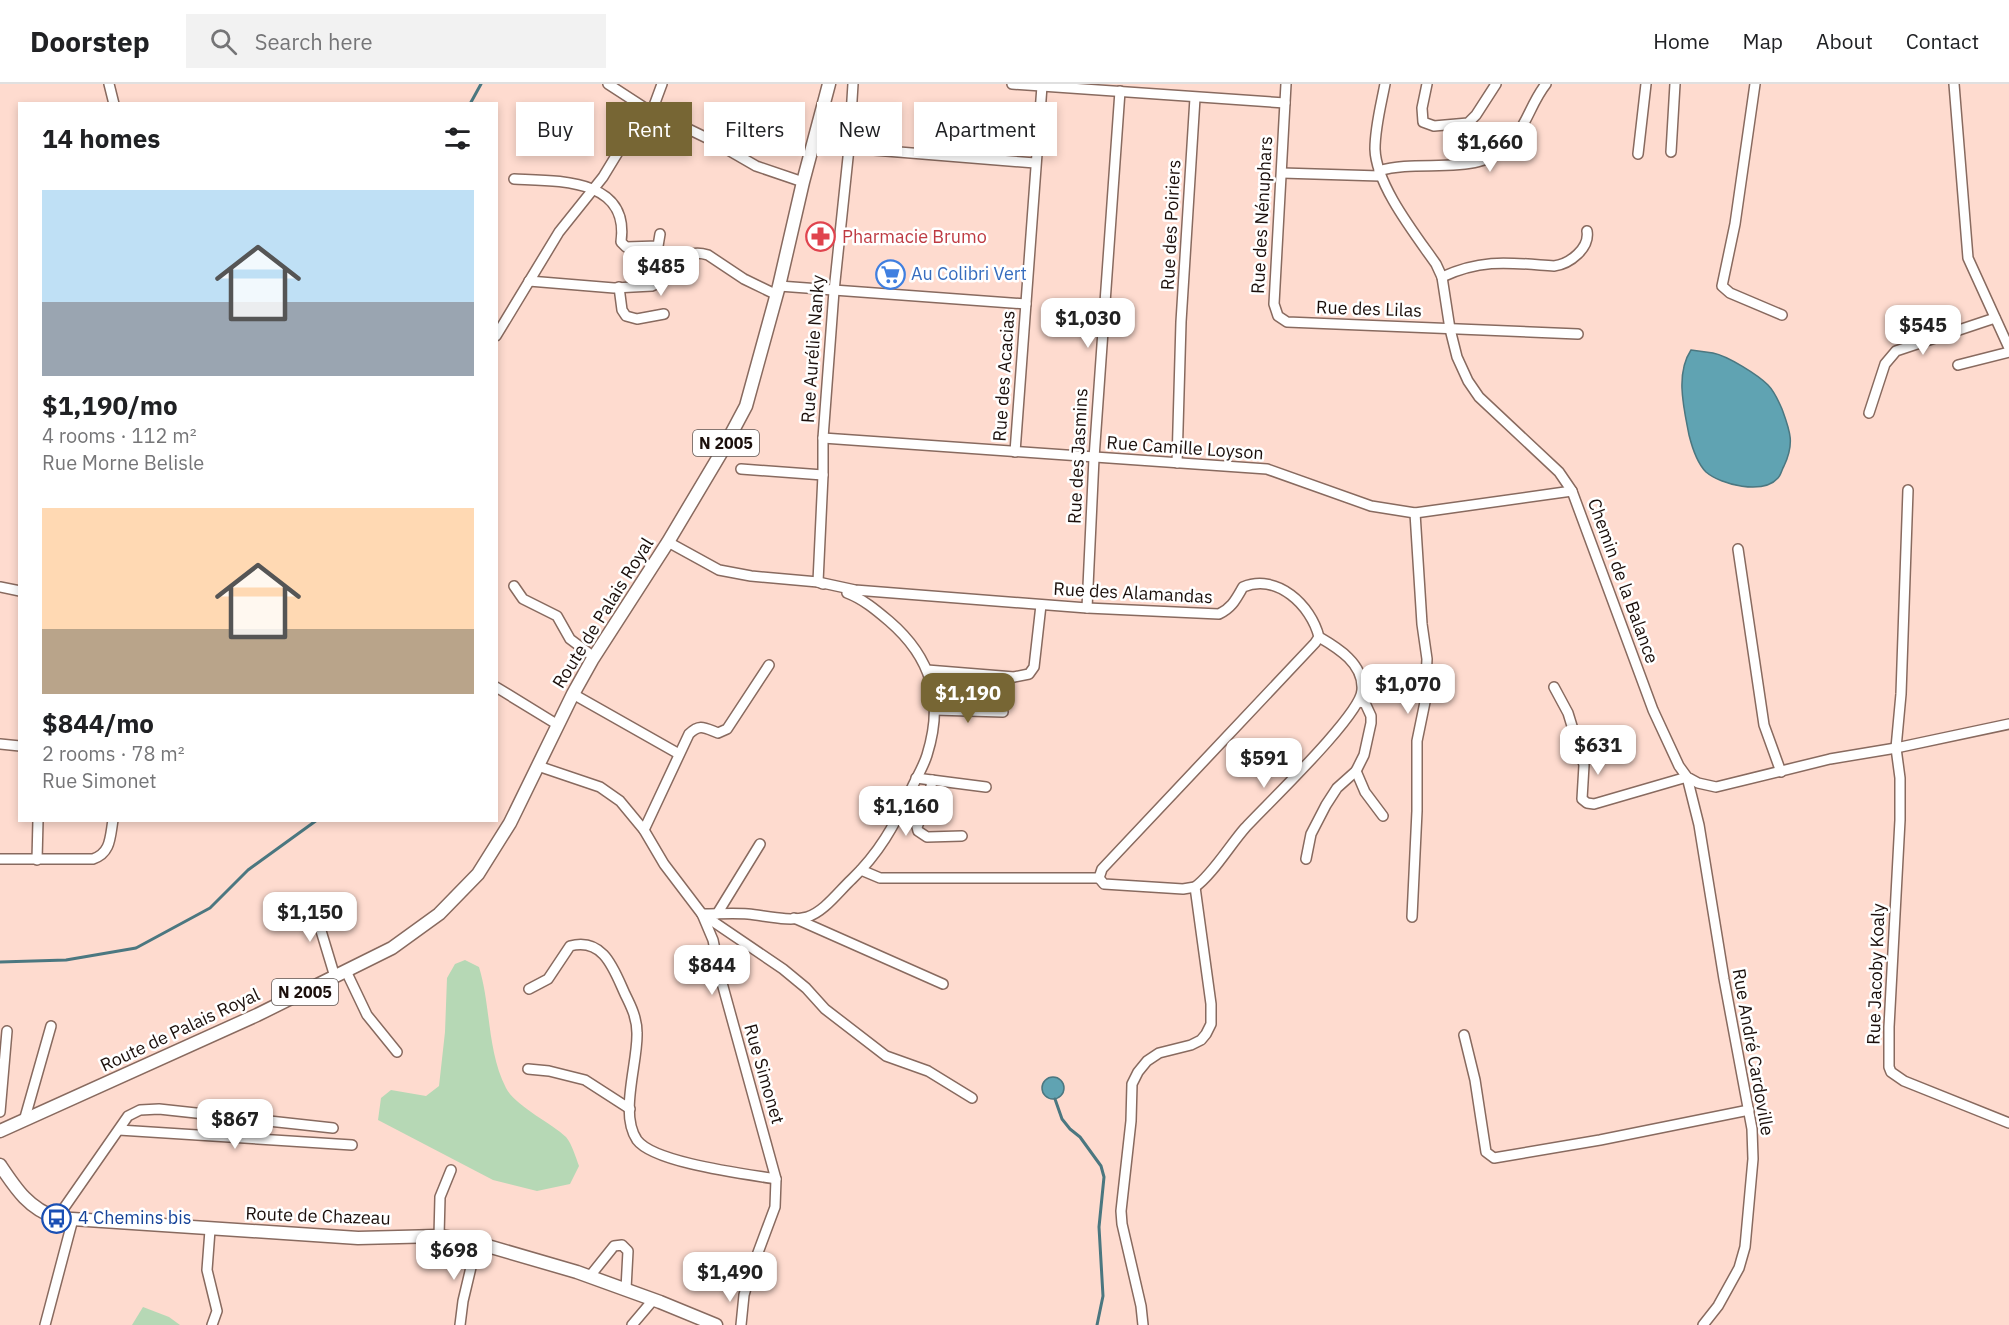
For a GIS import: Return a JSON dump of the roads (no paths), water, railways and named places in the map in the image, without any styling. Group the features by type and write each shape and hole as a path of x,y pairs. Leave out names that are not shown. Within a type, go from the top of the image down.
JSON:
{"main road":[{"name":"Route de Palais Royal","path":"0,1131 257,1015 392,948 439,914 478,874 510,823 573,694 594,657 668,542 746,406 778,290 829,84"},
{"name":"Route de Chazeau","path":"0,1165 29,1204 57,1218 210,1230 358,1238 439,1236 477,1242 590,1276 716,1325"}],"street":[{"path":"109,84 114,102"},
{"path":"608,84 638,102"},
{"path":"653,102 662,84"},
{"name":"Rue Aurélie Nanky","path":"852,102 853,84"},
{"path":"1012,84 1285,103"},
{"name":"Rue des Nénuphars","path":"1286,84 1274,304 1278,316 1287,322"},
{"name":"Chemin de la Balance","path":"1385,84 1376,133 1375,152 1380,174 1442,277 1450,329 1461,365 1479,397 1559,472 1572,491 1581,509 1653,710 1679,766 1687,777"},
{"path":"1427,84 1423,122 1434,126 1468,123 1476,115 1496,84"},
{"path":"1282,173 1380,174 1394,166 1475,163 1497,156 1516,137 1546,84"},
{"path":"1638,154 1646,84"},
{"path":"1671,152 1676,84"},
{"path":"1755,84 1735,224 1722,286 1730,292 1782,315"},
{"path":"1954,84 1968,258 2009,350 1958,365"},
{"name":"Rue des Acacias","path":"1015,452 1042,86"},
{"name":"Rue des Jasmins","path":"1087,608 1094,458 1120,91"},
{"name":"Rue des Poiriers","path":"1176,463 1181,322 1195,98"},
{"path":"692,130 756,166 803,182"},
{"path":"902,153 1035,164"},
{"path":"498,333 559,232 616,156"},
{"name":"Rue Aurélie Nanky","path":"818,582 824,475 823,438 834,291 848,156"},
{"path":"514,179 552,180 594,188 612,201 618,210 622,225 621,242 626,247 658,246 660,234"},
{"path":"1442,277 1468,267 1494,262 1563,265 1586,243 1587,231"},
{"path":"529,281 619,287 658,284 681,259 701,253 708,255 744,279 778,290 834,291 1026,304"},
{"path":"619,287 622,310 626,316 637,319 664,314"},
{"path":"1869,413 1885,364 1896,351 1995,318"},
{"name":"Rue des Lilas","path":"1287,322 1578,334"},
{"name":"Rue Camille Loyson","path":"823,438 1267,469 1371,506 1415,513 1572,491"},
{"path":"741,469 824,475"},
{"name":"Rue Jacoby Koaly","path":"1908,490 1901,694 1896,748 1900,778 1889,1067 1891,1072 1904,1081 2009,1123"},
{"path":"1412,917 1417,811 1417,741 1425,702 1427,659 1422,624 1415,513"},
{"name":"Rue des Alamandas","path":"668,542 719,570 751,576 818,582 865,592 1041,605 1219,614 1235,602 1244,587 1263,584 1278,587 1302,605 1319,637"},
{"path":"1738,549 1764,725 1781,771"},
{"path":"702,914 794,918 809,916 821,908 861,870 882,846 926,756 934,723 934,693 927,670 915,649 904,634 875,609 856,597 818,582"},
{"path":"514,586 523,599 557,616 570,639 594,657"},
{"path":"0,588 18,591"},
{"path":"927,670 1014,677 1029,674 1034,667 1041,605"},
{"path":"861,870 880,878 1100,873 1319,637 1341,650 1356,668 1361,679 1363,690 1359,702 1313,758 1243,830 1195,887 1183,889 1104,884 1100,873"},
{"path":"644,830 679,754 694,729 705,727 718,733 728,729 769,665"},
{"path":"1554,687 1568,713 1584,765 1582,799 1594,804 1687,777 1698,783 1716,787 1830,759 1896,748 2009,723"},
{"path":"498,688 558,725"},
{"path":"573,694 679,754"},
{"path":"1306,859 1311,834 1326,805 1337,788 1356,771 1367,748 1371,723 1365,703 1359,702"},
{"path":"934,710 1003,712"},
{"path":"0,744 18,746"},
{"name":"Rue Simonet","path":"538,766 600,787 620,801 644,830 664,864 702,914 713,940 722,983 776,1179 775,1207 750,1274 744,1295 741,1325"},
{"path":"1356,771 1365,792 1383,816"},
{"name":"Rue André Cardoville","path":"1687,777 1700,825 1724,980 1749,1110 1753,1159 1745,1247 1739,1268 1718,1306 1702,1325"},
{"path":"916,778 986,787"},
{"path":"932,780 929,799 917,827 918,831 927,837 962,836"},
{"path":"37,860 38,822"},
{"path":"0,859 83,861 101,856 111,841 113,822"},
{"path":"717,914 760,844"},
{"path":"1143,1325 1121,1211 1131,1121 1132,1084 1147,1061 1159,1053 1191,1045 1201,1040 1211,1024 1211,1004 1195,887"},
{"path":"312,901 340,974 367,1015 397,1052"},
{"path":"702,914 783,969 806,988 825,1009 886,1056 928,1071 972,1098"},
{"path":"794,918 943,984"},
{"path":"529,989 548,979 570,946 589,945 602,953 614,969 632,1009 637,1033 630,1127 637,1141 645,1148 661,1155 698,1165 776,1179"},
{"path":"24,1120 51,1026"},
{"path":"0,1112 7,1031"},
{"path":"1464,1035 1486,1152 1494,1158 1600,1140 1749,1110"},
{"path":"528,1069 549,1071 585,1080 630,1109"},
{"path":"57,1218 128,1116 140,1110 159,1109 333,1128"},
{"path":"119,1130 352,1145"},
{"path":"439,1236 440,1197 451,1170"},
{"path":"45,1325 73,1220"},
{"path":"210,1230 207,1270 217,1311 212,1325"},
{"path":"460,1325 463,1301 477,1242"},
{"path":"590,1276 614,1246 622,1245 628,1251 626,1289"},
{"path":"632,1325 654,1299"}],"water":[{"path":"1691,350 1713,353 1734,362 1763,381 1774,393 1787,424 1790,444 1780,475 1771,483 1753,487 1731,484 1713,477 1700,464 1689,435 1682,392 1683,370"},
{"path":"1053,1077 1061,1080 1064,1088 1061,1096 1053,1099 1045,1096 1042,1088 1045,1080"}],"waterway":[{"path":"471,102 481,84"},
{"path":"0,962 66,960 136,948 210,908 248,870 314,822"},
{"path":"1055,1099 1062,1119 1080,1137 1101,1166 1104,1177 1099,1227 1103,1296 1097,1325"}],"place":[{"name":"Pharmacie Brumo","path":"821,237"},
{"name":"Au Colibri Vert","path":"890,274"},
{"name":"4 Chemins bis","path":"57,1218"}]}
